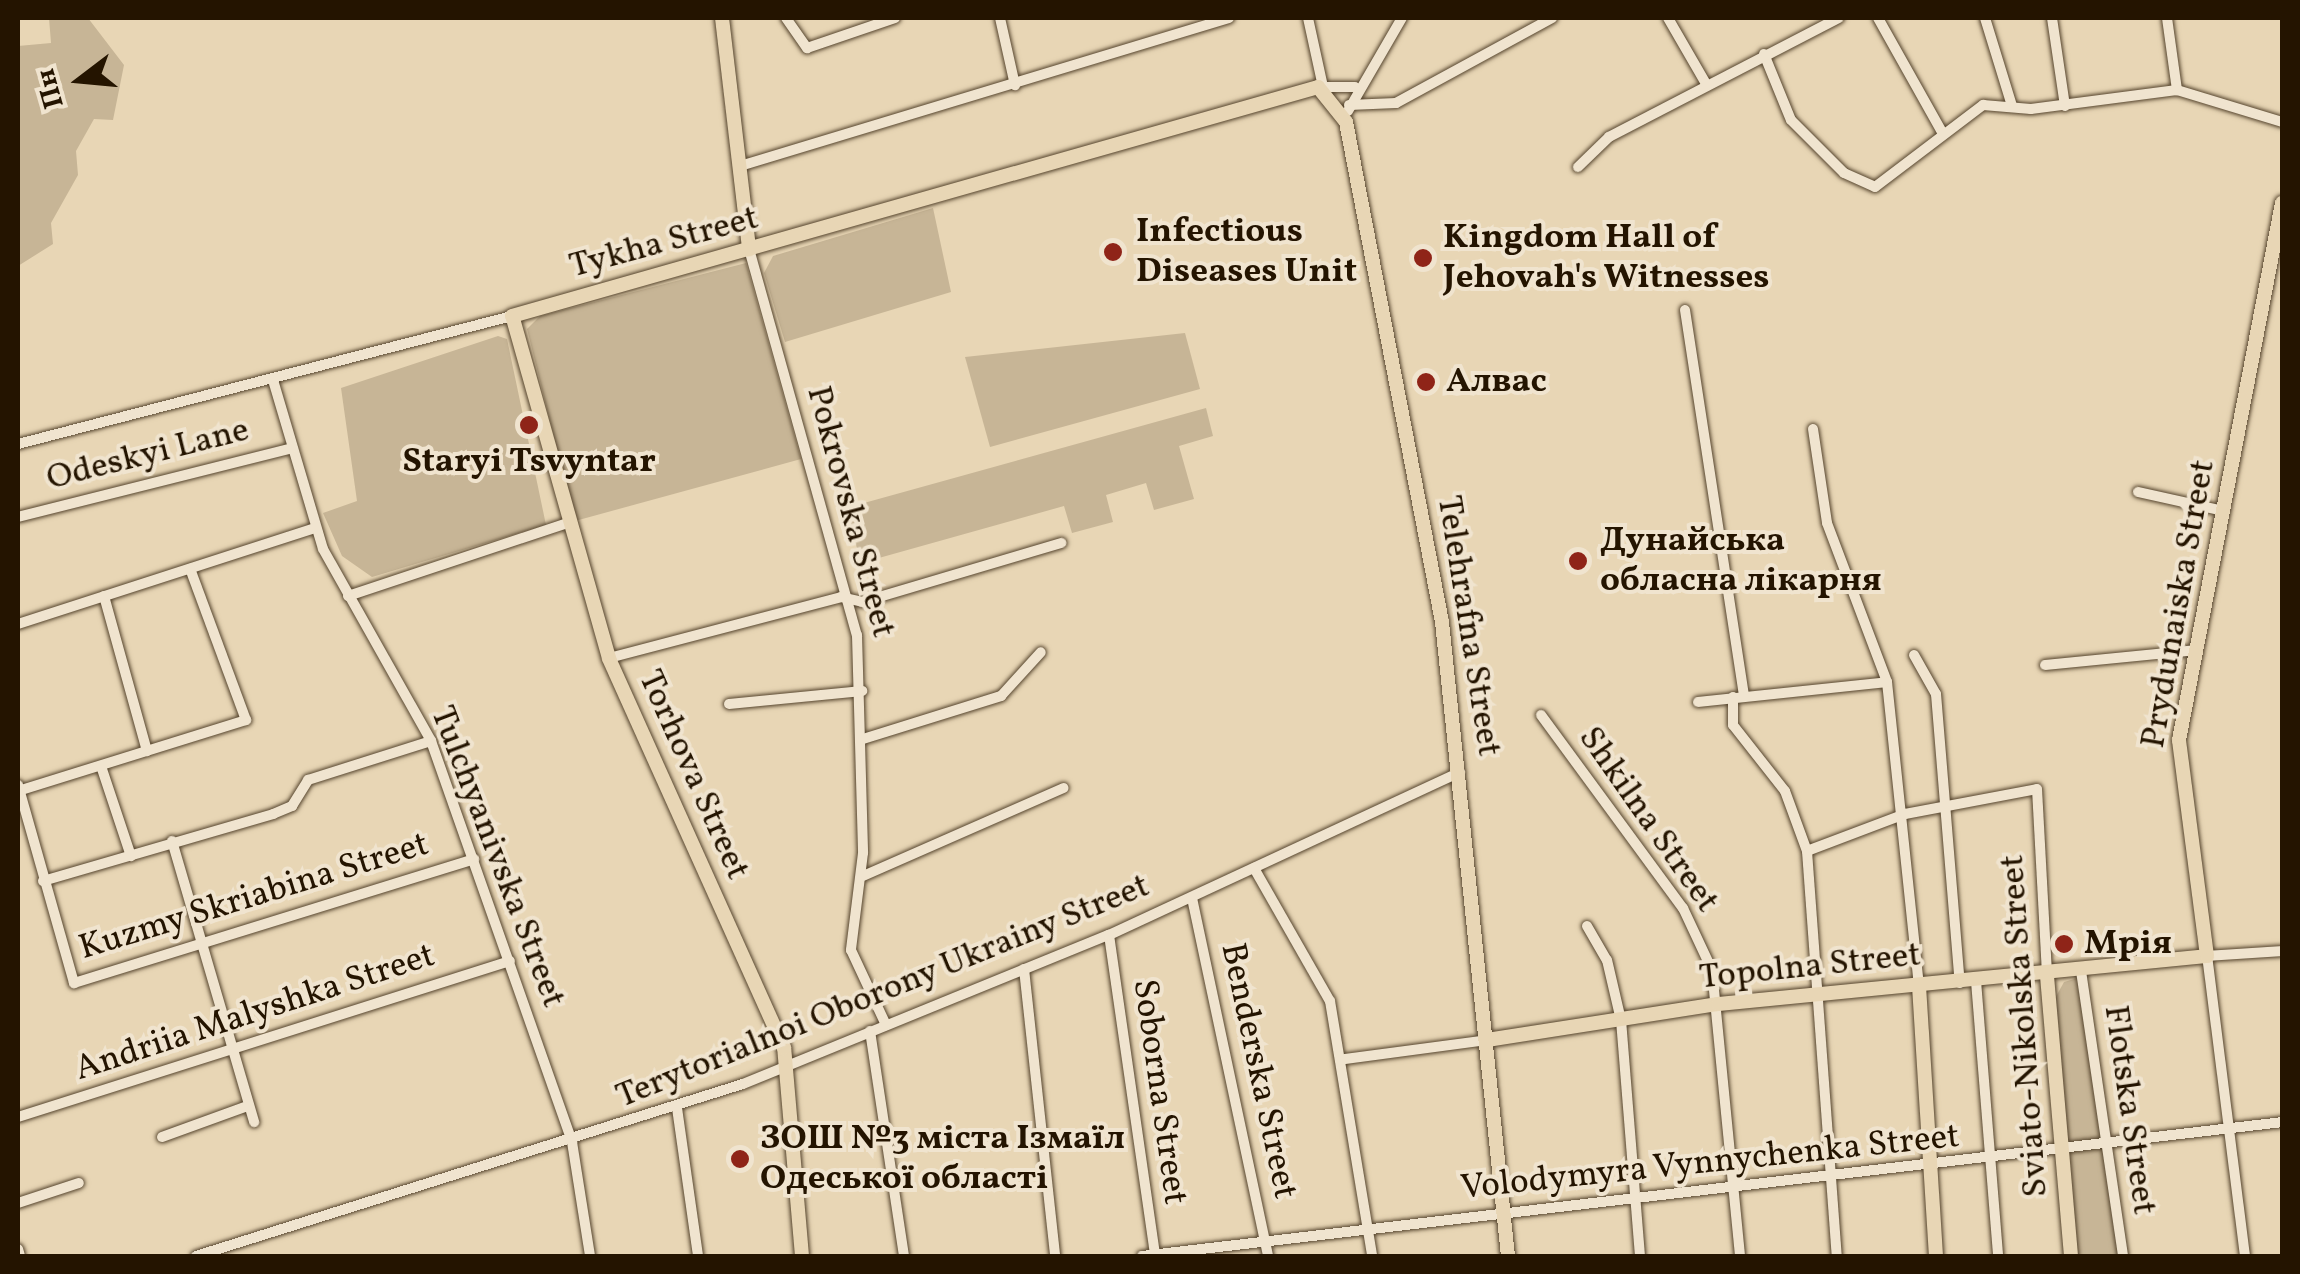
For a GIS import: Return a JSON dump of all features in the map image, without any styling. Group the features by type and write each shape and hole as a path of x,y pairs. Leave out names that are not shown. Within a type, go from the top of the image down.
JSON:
{"main road":[{"path":"722,18 749,249"},
{"name":"Telehrafna Street","path":"1323,88 1346,122 1436,593 1460,772 1508,1256"},
{"name":"Tykha Street","path":"512,316 1323,88"},
{"name":"Prydunaiska Street","path":"2206,956 2180,755 2282,203"},
{"name":"Torhova Street","path":"512,316 565,524 609,658 789,1064 802,1256"},
{"name":"Topolna Street","path":"1486,1040 1718,1004 2047,976 2206,956"},
{"name":"Sviato-Nikolska Street","path":"2047,976 2072,1256"},
{"path":"1919,986 1936,1256"}],"street":[{"path":"786,18 797,44 813,48 887,19"},
{"path":"1000,18 1015,85"},
{"path":"740,166 1229,18"},
{"name":"Telehrafna Street","path":"1308,18 1323,88"},
{"path":"1346,122 1355,87 1402,18"},
{"path":"1349,105 1368,111 1396,103 1552,18"},
{"path":"1668,18 1705,82"},
{"path":"1578,167 1608,137 1705,82 1839,18"},
{"path":"1878,18 1943,134"},
{"path":"1985,18 2012,106"},
{"path":"2052,18 2066,106"},
{"path":"2167,18 2177,90"},
{"path":"1764,54 1792,120 1844,173 1874,188 1983,104 2066,106 2177,90 2282,122"},
{"path":"1323,88 1355,87"},
{"name":"Pokrovska Street","path":"749,249 851,604 862,692 863,739 862,876 852,956 886,1025"},
{"path":"1685,310 1739,696 1734,725 1785,792 1807,851 1837,1256"},
{"name":"Tykha Street","path":"18,444 512,316"},
{"name":"Tulchyanivska Street","path":"272,380 316,528 348,596 431,741 474,859 572,1142 590,1256"},
{"path":"1813,429 1827,522 1888,682 1905,814 1919,986"},
{"name":"Odeskyi Lane","path":"18,517 292,448"},
{"path":"2138,492 2224,511"},
{"path":"348,596 565,524"},
{"path":"18,624 316,528"},
{"path":"609,658 840,597 851,604 1061,543"},
{"path":"18,789 246,720 190,568"},
{"path":"104,596 147,751"},
{"path":"2045,665 2197,650"},
{"path":"863,739 1001,696 1041,652"},
{"path":"1914,654 1936,694 1945,806 1991,1159 1998,1256"},
{"path":"1698,702 1888,682"},
{"path":"730,704 862,692"},
{"name":"Shkilna Street","path":"1541,714 1683,908 1718,1004 1740,1256"},
{"path":"43,881 273,814 292,806 304,781 431,741"},
{"path":"101,766 131,856"},
{"name":"Terytorialnoi Oborony Ukrainy Street","path":"196,1256 237,1250 677,1108 1109,935 1460,772"},
{"path":"862,876 1063,788"},
{"name":"Kuzmy Skriabina Street","path":"18,789 74,983 208,947 474,859"},
{"name":"Sviato-Nikolska Street","path":"1945,806 2041,792 2047,976"},
{"path":"1807,851 1905,814 1945,806"},
{"path":"172,841 208,947 237,1049 245,1107 254,1122"},
{"path":"1254,868 1318,975 1345,1059 1372,1256"},
{"name":"Benderska Street","path":"1192,898 1268,1256"},
{"path":"1587,926 1607,960 1621,1020 1640,1256"},
{"name":"Soborna Street","path":"1109,935 1155,1256"},
{"name":"Topolna Street","path":"2206,956 2282,951"},
{"name":"Prydunaiska Street","path":"2206,956 2245,1256"},
{"name":"Andriia Malyshka Street","path":"18,1116 510,961"},
{"path":"1024,969 1055,1256"},
{"name":"Flotska Street","path":"2081,971 2123,1256"},
{"path":"870,1031 904,1256"},
{"name":"Topolna Street","path":"1345,1059 1486,1040"},
{"path":"162,1137 245,1107"},
{"path":"677,1108 698,1256"},
{"name":"Volodymyra Vynnychenka Street","path":"1142,1256 1634,1198 1735,1190 2282,1122"},
{"path":"18,1203 79,1183"},
{"path":"18,1249 20,1256"}],"shaded area":[{"path":"49,18 88,18 124,65 113,120 94,119 76,151 78,175 51,223 53,244 18,266 18,46 51,43"},
{"path":"933,208 951,292 785,342 764,273 773,256"},
{"path":"746,263 801,459 575,521 527,329 540,316"},
{"path":"1185,333 1200,389 990,447 965,357"},
{"path":"498,336 507,339 546,525 372,577 342,556 323,513 357,501 341,388"},
{"path":"1206,408 1213,436 1179,446 1194,499 1154,510 1146,483 1106,495 1113,522 1072,533 1064,506 861,563 846,508"},
{"path":"2078,978 2120,1256 2076,1256 2053,1002 2064,982"}],"place":[{"name":"Infectious Diseases Unit","path":"1113,252"},
{"name":"Kingdom Hall of Jehovah's Witnesses","path":"1423,258"},
{"name":"Алвас","path":"1426,382"},
{"name":"Staryi Tsvyntar","path":"529,425"},
{"name":"Дунайська обласна лікарня","path":"1578,561"},
{"name":"Мрія","path":"2064,944"},
{"name":"ЗОШ №3 міста Ізмаїл Одеської області","path":"740,1159"}]}
